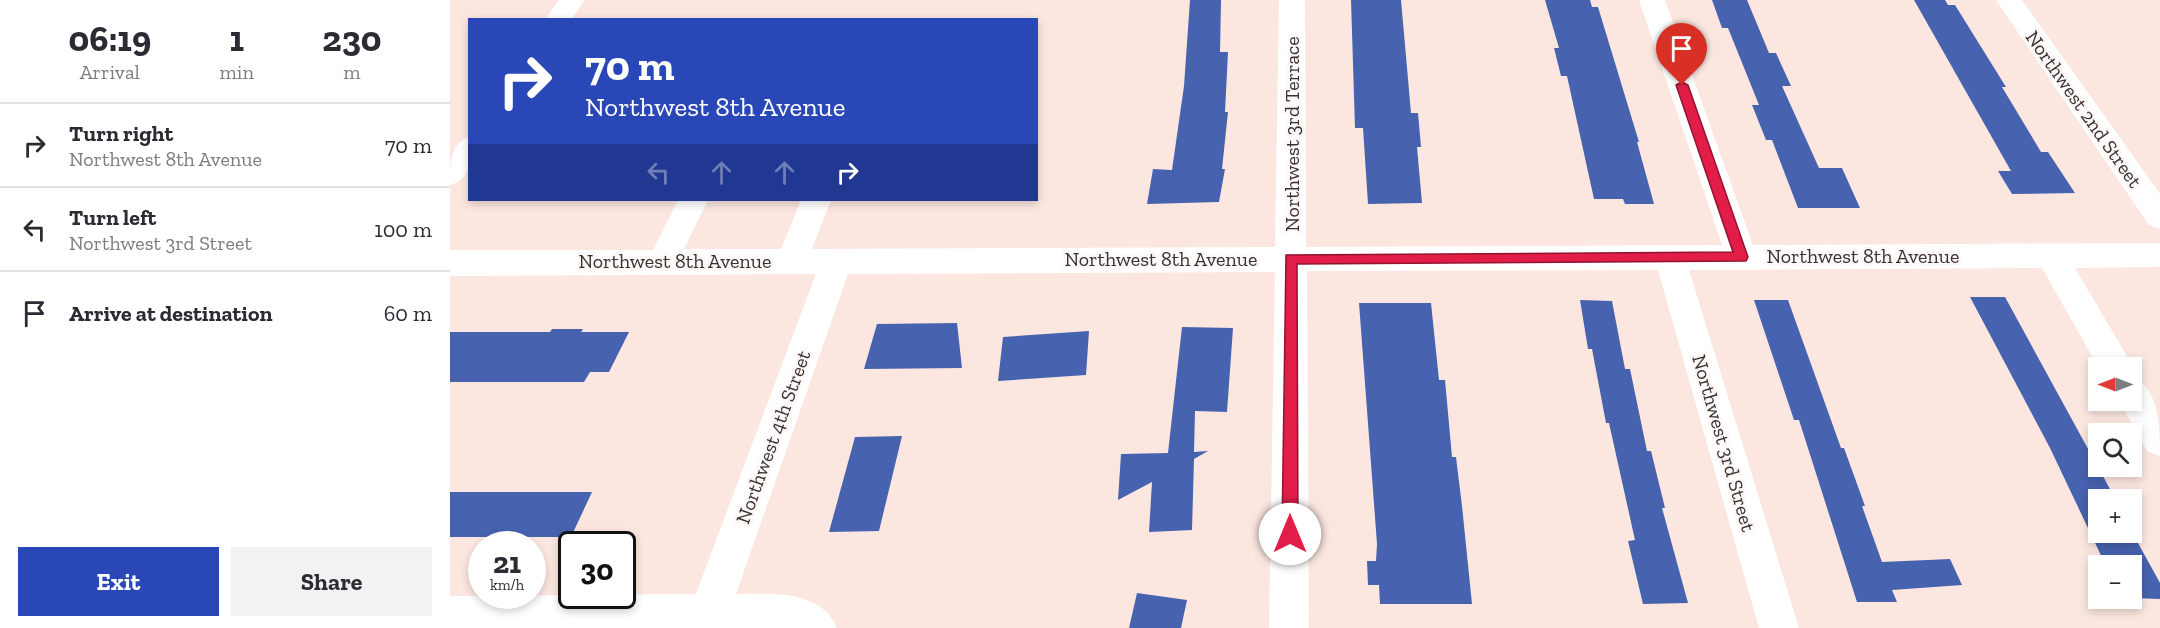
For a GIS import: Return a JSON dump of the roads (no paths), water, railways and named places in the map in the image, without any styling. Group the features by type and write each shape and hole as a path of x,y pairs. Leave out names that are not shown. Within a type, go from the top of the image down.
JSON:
{"street":[{"path":"559,18 572,0"},
{"name":"Northwest 3rd Terrace","path":"1289,628 1292,0"},
{"path":"1652,0 1742,257"},
{"name":"Northwest 2nd Street","path":"2008,0 2160,217"},
{"path":"450,174 468,149"},
{"path":"662,262 692,201"},
{"path":"792,260 816,201"},
{"path":"2051,255 2111,357"},
{"name":"Northwest 8th Avenue","path":"450,263 2160,255"},
{"name":"Northwest 3rd Street","path":"1670,258 1779,628"},
{"name":"Northwest 4th Street","path":"709,613 837,261"},
{"path":"2142,409 2160,440"},
{"path":"450,616 488,622 709,613 781,614 803,619 817,628"}]}
